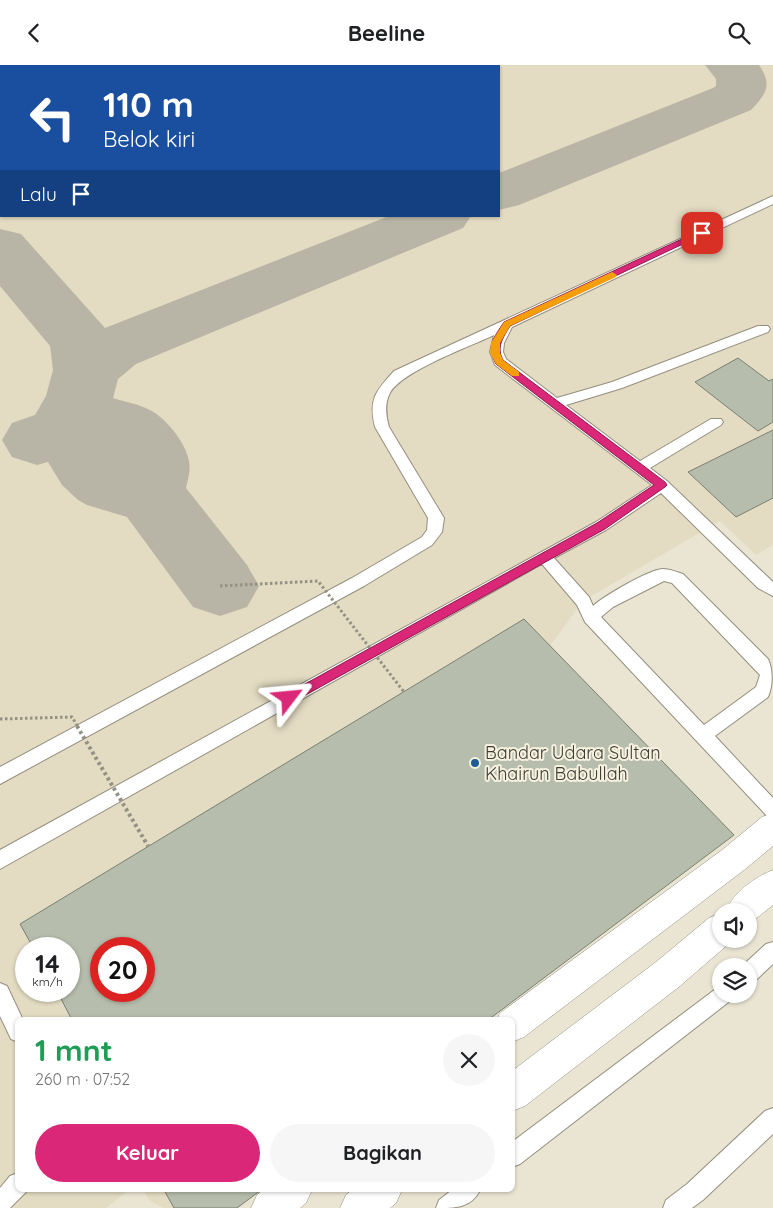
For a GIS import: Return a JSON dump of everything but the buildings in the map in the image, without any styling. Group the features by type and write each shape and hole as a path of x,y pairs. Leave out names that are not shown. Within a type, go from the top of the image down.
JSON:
{"street":[{"path":"515,1023 725,866 773,827"},
{"path":"752,903 773,885"},
{"path":"515,1091 668,974 712,937"},
{"path":"270,1208 291,1192"},
{"path":"359,1208 380,1192"}],"lane":[{"path":"0,776 358,582 427,541 434,532 436,518 382,427 378,411 383,392 399,374 773,200"},
{"path":"507,324 496,343 495,353 500,362 662,485 773,590"},
{"path":"555,404 617,385 763,329"},
{"path":"639,468 716,421"},
{"path":"0,860 601,526 662,485"},
{"path":"544,556 583,601 591,617 773,810"},
{"path":"591,617 607,603 658,577 672,576 677,578 762,664 769,674 767,684 762,692 703,735"},
{"path":"757,966 773,951"},
{"path":"0,993 15,1026"},
{"path":"515,1154 712,1002"},
{"path":"674,1208 773,1119"},
{"path":"0,1201 15,1188"},
{"path":"446,1208 466,1192"}],"path":[{"path":"220,586 318,581 404,692"},
{"path":"0,719 72,717 148,846"}],"shaded area":[{"path":"500,65 773,65 773,545 756,555 720,521 583,601 550,646 734,835 492,1017 15,1017 15,1192 126,1192 106,1208 0,1208 0,217 500,217"},
{"path":"145,1192 258,1192 237,1208 164,1208 149,1200"}],"taxiway":[{"path":"500,193 732,99 742,86 742,77 730,65"},
{"path":"86,370 113,349 440,217"},
{"path":"0,247 82,342 86,370"},
{"path":"68,416 78,402 86,370"},
{"path":"37,440 92,421 101,420 119,424 135,433 148,447 152,455 154,469 148,492"},
{"path":"93,421 79,431 74,445 88,467 95,475 113,486 123,490 148,492"},
{"path":"115,449 148,492"},
{"path":"148,492 220,586"}],"slow traffic":[{"path":"516,374 500,362 495,353 496,343 507,324 612,275"}],"place":[{"name":"Bandar Udara Sultan Khairun Babullah","path":"475,763"}],"route":[{"path":"289,698 601,526 662,485 500,362 495,353 496,343 507,324 702,233"}]}
